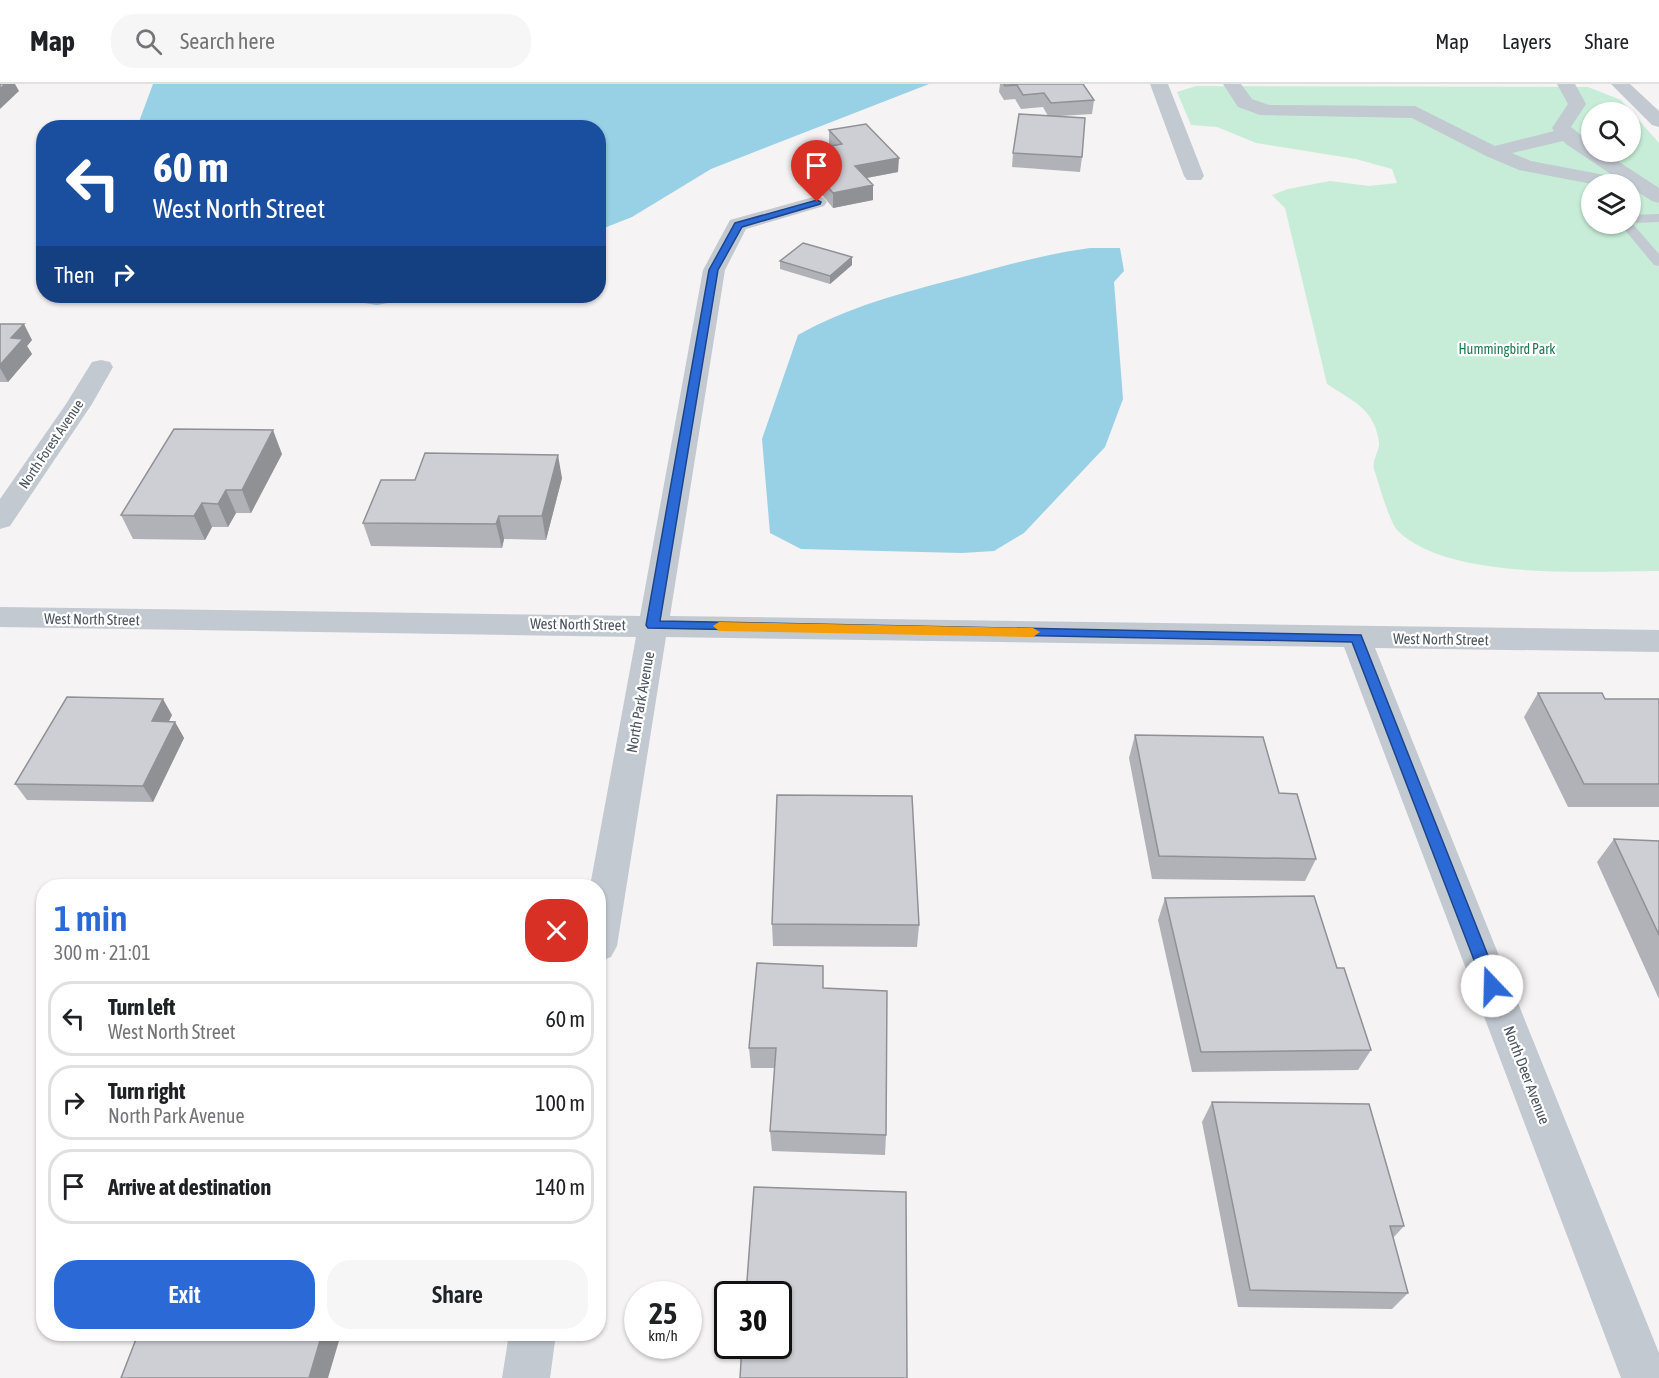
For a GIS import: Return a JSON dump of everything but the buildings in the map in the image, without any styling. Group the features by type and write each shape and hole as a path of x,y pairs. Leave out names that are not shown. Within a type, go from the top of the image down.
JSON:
{"street":[{"path":"1159,84 1194,176"},
{"path":"1232,84 1245,103 1268,111 1415,112 1493,152 1526,166 1581,176"},
{"path":"1566,84 1577,104 1561,128 1567,135 1647,191"},
{"path":"1620,84 1659,121"},
{"path":"1493,152 1567,135"},
{"name":"North Park Avenue","path":"606,898 714,270 738,225 817,202"},
{"name":"North Forest Avenue","path":"0,519 80,404 101,367"},
{"name":"West North Street","path":"0,617 1659,641"},
{"name":"North Deer Avenue","path":"1356,638 1645,1378"},
{"path":"526,1378 532,1341"}],"lane":[{"path":"1641,219 1659,218"},
{"path":"1635,234 1659,262"}],"green space":[{"name":"Hummingbird Park","path":"1196,86 1588,87 1621,100 1623,102 1581,102 1581,162 1641,162 1641,123 1659,143 1659,571 1560,572 1485,566 1451,558 1421,547 1398,531 1388,512 1374,468 1379,446 1377,431 1373,421 1361,407 1327,384 1285,208 1272,195 1288,189 1330,181 1369,186 1397,183 1392,169 1356,159 1256,143 1217,127 1191,125 1177,92"}],"water":[{"path":"153,84 929,84 711,169 632,217 606,227 606,120 140,120"},
{"path":"1090,248 1120,248 1124,271 1114,282 1123,399 1105,447 1024,533 994,551 962,553 801,549 770,533 762,439 798,335 837,316 897,295 1024,261"},
{"path":"364,303 387,303 377,305"}],"slow traffic":[{"path":"719,626 1033,632"}],"route":[{"path":"817,202 738,225 714,270 652,625 1356,638 1492,986"}]}
